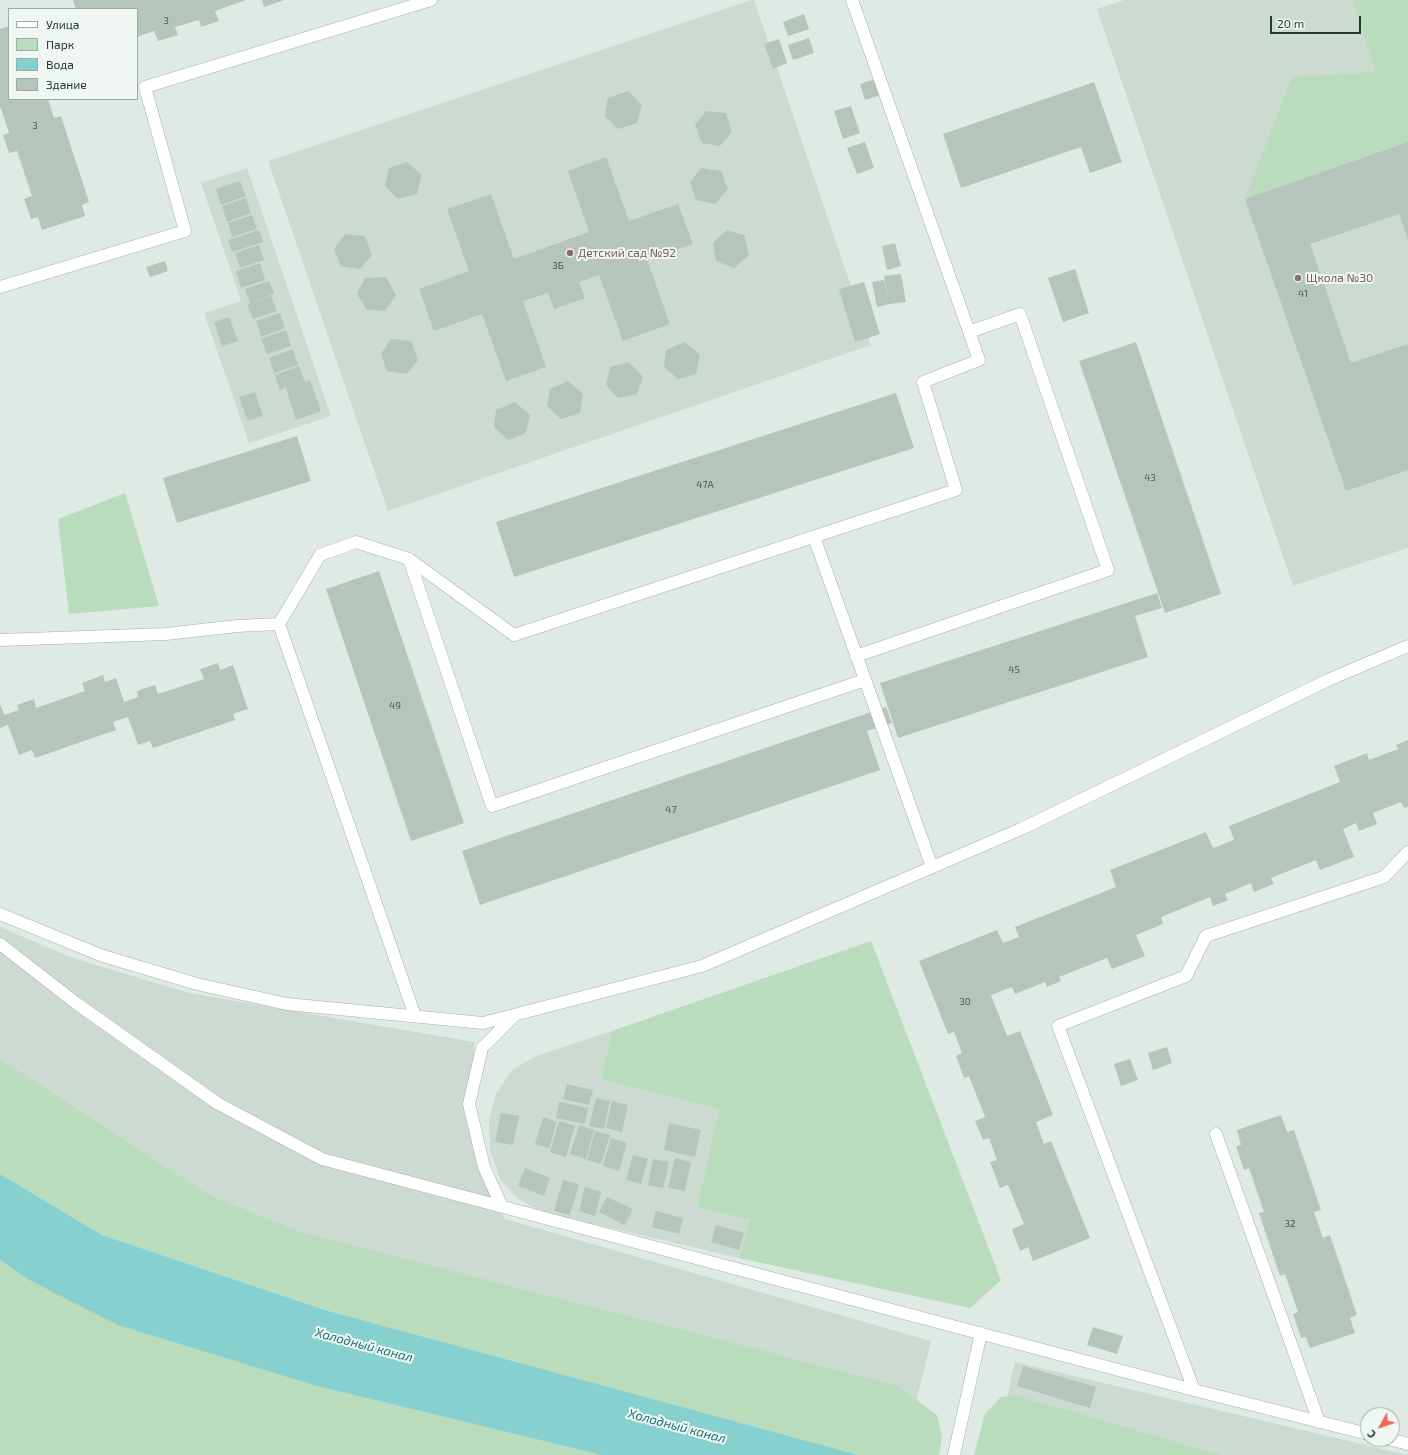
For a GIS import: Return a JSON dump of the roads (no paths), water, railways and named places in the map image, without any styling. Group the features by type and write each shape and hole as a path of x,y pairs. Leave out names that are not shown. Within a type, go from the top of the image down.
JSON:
{"street":[{"path":"0,287 185,231 144,87 431,0"},
{"path":"416,1016 279,624 320,555 356,542 409,559 514,635 956,490 923,382 979,360 852,0"},
{"path":"856,656 1108,570 1020,314 969,332"},
{"path":"814,537 932,867"},
{"path":"409,559 492,806 865,680"},
{"path":"0,640 166,634 237,626 279,624"},
{"path":"0,914 102,956 196,984 287,1004 483,1023 702,966 1021,829 1328,680 1408,646"},
{"path":"1194,1390 1058,1026 1186,976 1206,936 1384,878 1408,852"},
{"path":"0,944 76,1003 218,1103 322,1159 1194,1390 1360,1432"},
{"path":"502,1207 484,1167 469,1104 482,1048 516,1014"},
{"path":"1216,1134 1319,1422"},
{"path":"954,1455 981,1333"}],"water":[{"name":"Холодный канал","path":"0,1174 102,1235 325,1310 859,1455 601,1455 313,1385 118,1325 27,1279 0,1260"}],"place":[{"name":"Детский сад №92","path":"570,253"},
{"name":"Щкола №30","path":"1298,278"}]}
